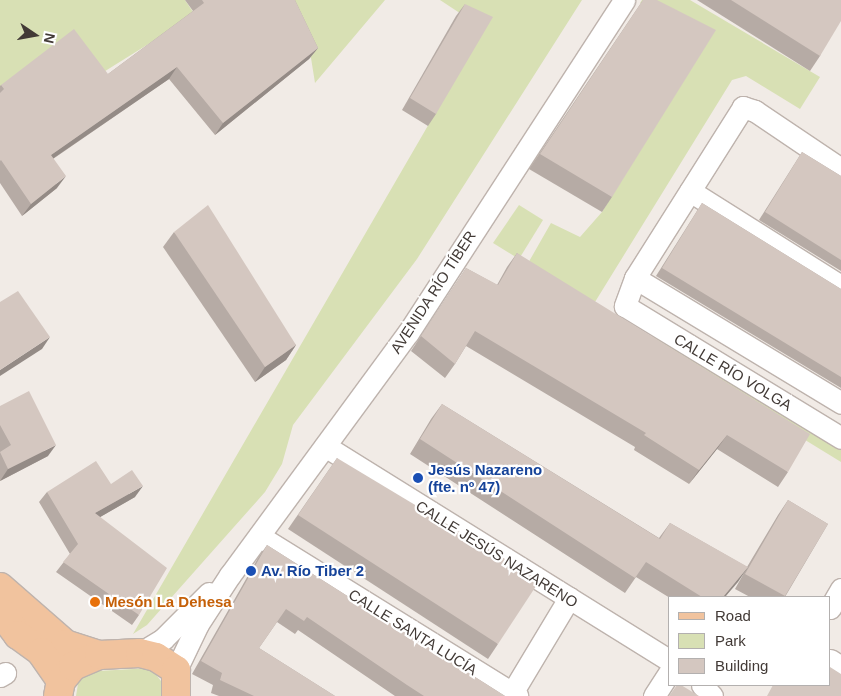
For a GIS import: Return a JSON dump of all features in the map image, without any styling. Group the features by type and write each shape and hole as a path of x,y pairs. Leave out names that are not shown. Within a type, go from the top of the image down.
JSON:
{"main road":[{"path":"0,587 65,644 99,655"},
{"path":"0,611 9,629 40,652 59,692"},
{"path":"59,692 73,666 99,655 140,653 156,658 176,683"}],"street":[{"name":"AVENIDA RÍO TÍBER","path":"176,683 198,624 230,575 408,333 624,0"},
{"path":"634,278 743,107 755,111 841,168"},
{"path":"690,191 841,286"},
{"name":"CALLE RÍO VOLGA","path":"841,403 634,278 625,306 841,438"},
{"name":"CALLE JESÚS NAZARENO","path":"325,446 668,660"},
{"name":"CALLE SANTA LUCÍA","path":"259,536 515,694"},
{"name":"AVENIDA RÍO TÍBER","path":"140,653 163,639 230,575"},
{"path":"831,606 841,589"},
{"path":"515,694 569,598"},
{"path":"654,696 668,674"},
{"path":"703,686 712,696"}],"green space":[{"path":"0,0 185,0 195,15 94,78 0,86"},
{"path":"278,0 385,0 315,83 311,58 289,15"},
{"path":"440,0 582,0 417,259 293,425 282,464 265,492 147,625 133,634 484,29"},
{"path":"642,0 690,0 820,77 800,109 746,76 732,80 595,302 527,265 551,223 580,237 602,212 705,45 640,3"},
{"path":"519,205 543,220 519,259 493,243"},
{"path":"657,330 841,444 841,462 649,344"},
{"path":"151,668 164,685 161,696 76,696 79,678 98,671"}],"building":[{"path":"202,0 295,0 318,48 223,123 177,67 51,155 66,176 31,204 0,161 0,93 4,89 1,85 74,29 108,74 204,3"},
{"path":"643,0 657,0 716,30 612,197 540,154"},
{"path":"731,0 841,0 841,21 820,56"},
{"path":"465,4 493,17 436,114 410,98"},
{"path":"802,152 841,176 841,260 765,212"},
{"path":"702,203 841,289 841,377 662,268"},
{"path":"208,205 296,345 265,367 174,232"},
{"path":"517,253 810,434 788,472 727,435 699,470 644,435 646,433 475,331 455,364 421,336 466,268 498,285"},
{"path":"18,291 50,337 0,370 0,302"},
{"path":"29,391 56,445 8,469 0,452 11,445 0,425 0,406"},
{"path":"442,404 660,539 670,523 748,567 724,596 700,596 646,562 635,578 420,439"},
{"path":"337,458 540,580 498,644 298,515"},
{"path":"96,461 111,484 132,470 143,486 95,513 167,568 139,615 63,562 78,544 47,492"},
{"path":"788,500 828,524 785,596 745,574"},
{"path":"267,545 505,696 424,696 307,617 304,621 286,609 259,648 335,696 254,696 220,680 222,673 201,661"},
{"path":"831,668 841,674 841,696 767,696 772,686 831,686"},
{"path":"676,686 683,686 699,696 669,696"}],"place":[{"name":"Jesús Nazareno (fte. nº 47)","path":"418,478"},
{"name":"Av. Río Tiber 2","path":"251,571"},
{"name":"Mesón La Dehesa","path":"95,602"}]}
